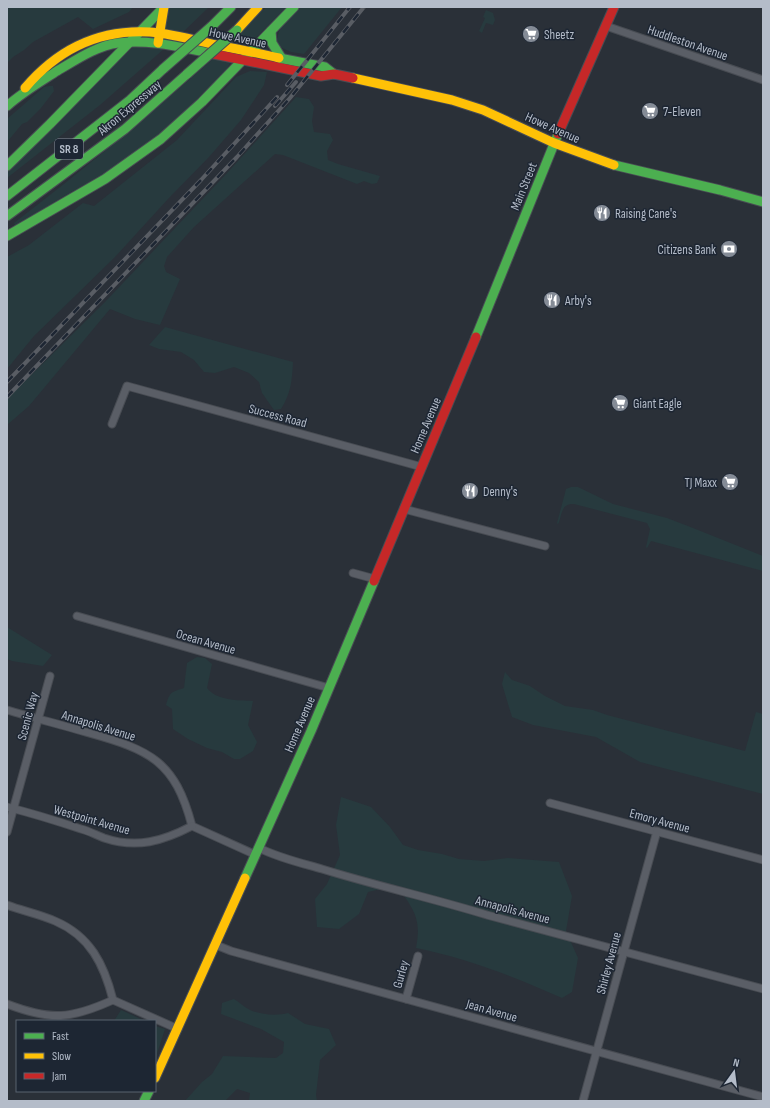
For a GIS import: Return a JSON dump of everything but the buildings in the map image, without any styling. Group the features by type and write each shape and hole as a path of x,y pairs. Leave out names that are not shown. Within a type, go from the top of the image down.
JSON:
{"main road":[{"path":"7,166 134,42 140,32 164,7"},
{"path":"158,43 164,7"},
{"name":"Akron Expressway","path":"7,196 130,100 231,7"},
{"name":"Akron Expressway","path":"7,216 124,129 237,30 258,7"},
{"path":"7,236 77,196 137,158 181,123 216,89 294,7"},
{"name":"Main Street","path":"460,376 554,143 614,7"},
{"path":"271,31 270,39 272,46 282,59"},
{"name":"Howe Avenue","path":"22,93 33,78 52,60 83,43 117,33 160,33 325,67 334,74"},
{"name":"Howe Avenue","path":"22,93 80,57 101,47 118,43 158,43 321,76 334,74 452,100 484,110 554,143 624,168 720,190 763,202"},
{"path":"7,106 22,93"},
{"name":"Home Avenue","path":"156,1076 216,945 329,688 460,376"},
{"path":"144,1101 148,1092"}],"street":[{"name":"Huddleston Avenue","path":"606,26 763,80"},
{"name":"Success Road","path":"112,424 127,386 422,467"},
{"path":"404,509 545,546"},
{"path":"353,573 375,579"},
{"name":"Ocean Avenue","path":"78,616 329,688"},
{"name":"Scenic Way","path":"7,832 10,808 50,676"},
{"name":"Annapolis Avenue","path":"7,710 123,742 134,747 153,758 166,770 175,782 183,796 192,826 257,852 763,989"},
{"name":"Emory Avenue","path":"550,803 763,860"},
{"name":"Westpoint Avenue","path":"10,808 81,829 104,838 128,843 162,840 192,826"},
{"name":"Shirley Avenue","path":"583,1101 657,831"},
{"path":"7,905 54,920 76,933 92,950 101,964 108,980 113,1000"},
{"name":"Jean Avenue","path":"216,945 231,951 763,1097"},
{"name":"Gurley","path":"406,999 418,956"},
{"path":"7,1004 38,1015 64,1016 93,1009 113,1000 178,1029"}],"green space":[{"path":"7,7 133,7 129,12 93,29 78,17 33,42 7,63"},
{"path":"171,7 209,7 182,33 164,29 168,10"},
{"path":"266,7 287,7 249,44 233,41"},
{"path":"298,7 342,7 304,54 291,52 278,46 277,40 280,30 286,20"},
{"path":"486,10 493,13 495,20 493,25 486,23 482,33 479,31 485,18 483,17"},
{"path":"147,46 165,48 100,105 7,178 7,171 132,48"},
{"path":"213,59 230,63 227,69 169,127 108,172 61,198 16,227 14,223 115,143"},
{"path":"250,71 267,72 264,85 241,120 209,157 115,257 34,336 7,369 7,257 29,245 83,203 94,206 177,140 236,77"},
{"path":"53,86 54,91 41,108 27,122 22,124 7,142 7,119 44,87"},
{"path":"296,97 309,99 314,107 312,121 314,132 330,134 333,140 327,151 328,160 380,176 377,183 372,184 364,181 357,184 283,155 275,154 194,227 167,257 164,266 166,272 180,279 160,325 135,319 110,309 29,406 7,425 7,399 105,302 229,171"},
{"path":"165,327 293,362 290,387 287,398 281,409 274,410 262,393 259,382 249,373 234,367 215,373 204,372 194,360 181,352 159,349 149,345"},
{"path":"578,487 613,504 667,518 763,556 763,571 651,541 647,548 650,529 647,523 574,504 567,505 565,507 558,524 566,489"},
{"path":"7,627 52,655 43,666 7,659"},
{"path":"197,657 205,658 212,664 207,688 211,692 222,698 253,701 248,725 257,742 253,751 240,759 234,759 222,752 207,748 188,739 173,729 172,709 166,705 167,700 172,693 184,688 187,663"},
{"path":"505,672 512,680 530,686 545,696 565,706 593,710 745,751 756,712 763,714 763,794 640,762 596,737 533,725 512,717 502,684"},
{"path":"341,797 371,807 390,827 403,845 418,850 442,854 459,859 484,861 508,858 559,862 572,896 566,931 578,958 572,992 562,998 490,969 453,957 416,948 418,929 415,914 397,885 368,892 359,914 339,929 317,927 315,899 327,884 340,855 336,825"},
{"path":"234,999 254,1012 269,1014 288,1013 305,1024 329,1029 336,1045 320,1060 316,1095 317,1101 249,1101 250,1093 237,1089 225,1101 185,1101 202,1082 212,1074 223,1056 276,1058 283,1053 284,1042 261,1029 221,1014 222,1003"},
{"path":"121,1010 143,1020 115,1020"},
{"path":"156,1026 165,1029 156,1057"}],"railway":[{"path":"287,85 350,7"},
{"path":"7,397 237,157 290,98 364,7"},
{"path":"275,106 296,82"},
{"path":"7,382 201,180 277,97"}],"traffic: fast":[{"path":"7,166 164,7"},
{"path":"212,26 231,7"},
{"path":"7,236 105,179 161,139 202,102 294,7"},
{"path":"163,69 212,26"},
{"path":"187,74 237,30"},
{"path":"271,31 272,43 282,59"},
{"path":"7,106 57,71 86,54 102,47 118,43 141,42 175,46 209,53"},
{"path":"279,58 325,67 334,74"},
{"path":"7,196 130,100 163,69"},
{"path":"7,216 125,129 187,74"},
{"path":"476,337 558,134"},
{"path":"614,165 720,190 763,202"},
{"path":"245,878 311,731 374,581"},
{"path":"144,1101 148,1092"}],"traffic: slow":[{"path":"158,43 164,7"},
{"path":"237,30 258,7"},
{"path":"25,88 51,62 65,52 80,44 113,34 131,32 159,33 279,58"},
{"path":"353,78 452,100 483,110 554,143 614,165"},
{"path":"156,1076 245,878"}],"traffic: jam":[{"path":"558,134 614,7"},
{"path":"209,53 321,76 334,74 353,78"},
{"path":"374,581 476,337"}],"place":[{"name":"Sheetz","path":"531,34"},
{"name":"7-Eleven","path":"650,111"},
{"name":"Raising Cane's","path":"602,213"},
{"name":"Citizens Bank","path":"729,249"},
{"name":"Arby's","path":"552,300"},
{"name":"Giant Eagle","path":"620,403"},
{"name":"TJ Maxx","path":"730,482"},
{"name":"Denny's","path":"470,491"}]}
